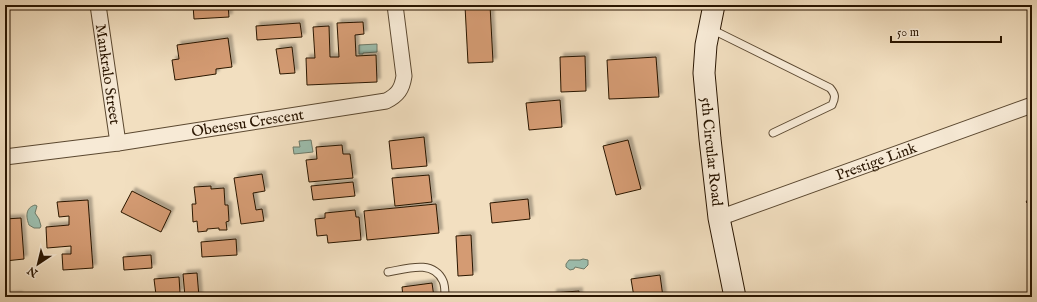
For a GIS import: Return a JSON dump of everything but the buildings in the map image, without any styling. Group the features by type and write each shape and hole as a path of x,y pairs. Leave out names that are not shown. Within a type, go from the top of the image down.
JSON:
{"street":[{"name":"Mankralo Street","path":"98,5 118,143"},
{"name":"Obenesu Crescent","path":"5,157 118,143 386,101 395,96 402,84 404,76 395,5"},
{"name":"5th Circular Road","path":"714,5 708,28 704,73 719,218 735,297"},
{"name":"Prestige Link","path":"719,218 1032,105"}],"lane":[{"path":"708,28 830,88 835,93 836,99 832,105 773,133"},
{"path":"388,272 422,266 435,271 444,281 446,297"}],"shaded area":[{"path":"377,44 377,52 359,54 359,45"},
{"path":"311,140 313,152 294,154 293,147 300,147 299,141"},
{"path":"35,205 37,206 35,213 39,219 41,226 40,228 34,228 29,225 27,219 29,208"},
{"path":"569,260 588,260 588,265 584,269 575,267 574,269 570,270 566,267"}]}
